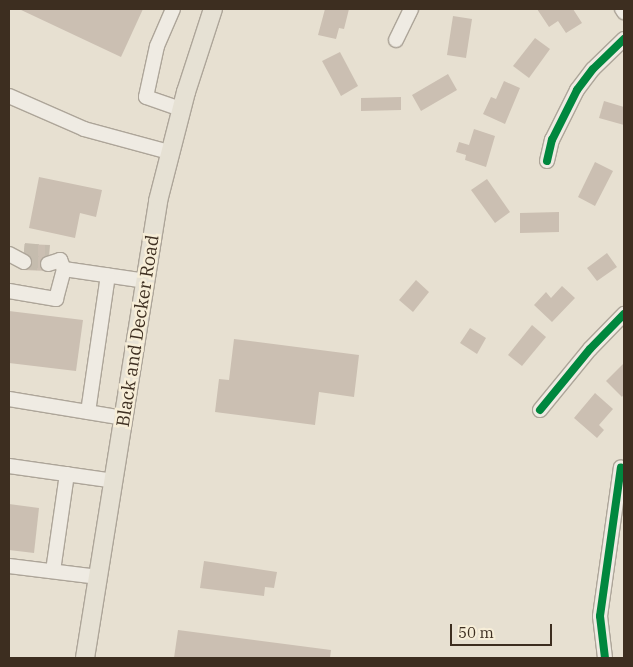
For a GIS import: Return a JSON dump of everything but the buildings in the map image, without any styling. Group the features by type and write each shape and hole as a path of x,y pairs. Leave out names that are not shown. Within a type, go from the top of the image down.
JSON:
{"main road":[{"name":"Black and Decker Road","path":"86,658 146,281 169,152 213,9"}],"street":[{"path":"173,9 157,46 146,97 181,110"},
{"path":"396,40 411,9"},
{"path":"547,161 552,140 577,90 593,69 624,38"},
{"path":"9,96 84,129 169,152"},
{"path":"9,254 24,256"},
{"path":"9,291 56,298 56,261 108,275 146,281"},
{"path":"88,412 108,275"},
{"path":"540,410 590,349 624,314"},
{"path":"9,399 124,418"},
{"path":"9,466 114,481"},
{"path":"605,658 600,616 621,467"},
{"path":"53,571 67,474"},
{"path":"9,566 98,577"}],"tunnel":[{"path":"24,250 49,252"},
{"path":"24,262 48,264"}],"cycle path":[{"path":"547,161 552,140 577,90 593,69 624,39"},
{"path":"540,410 590,349 624,314"},
{"path":"605,658 600,616 621,467"}]}
